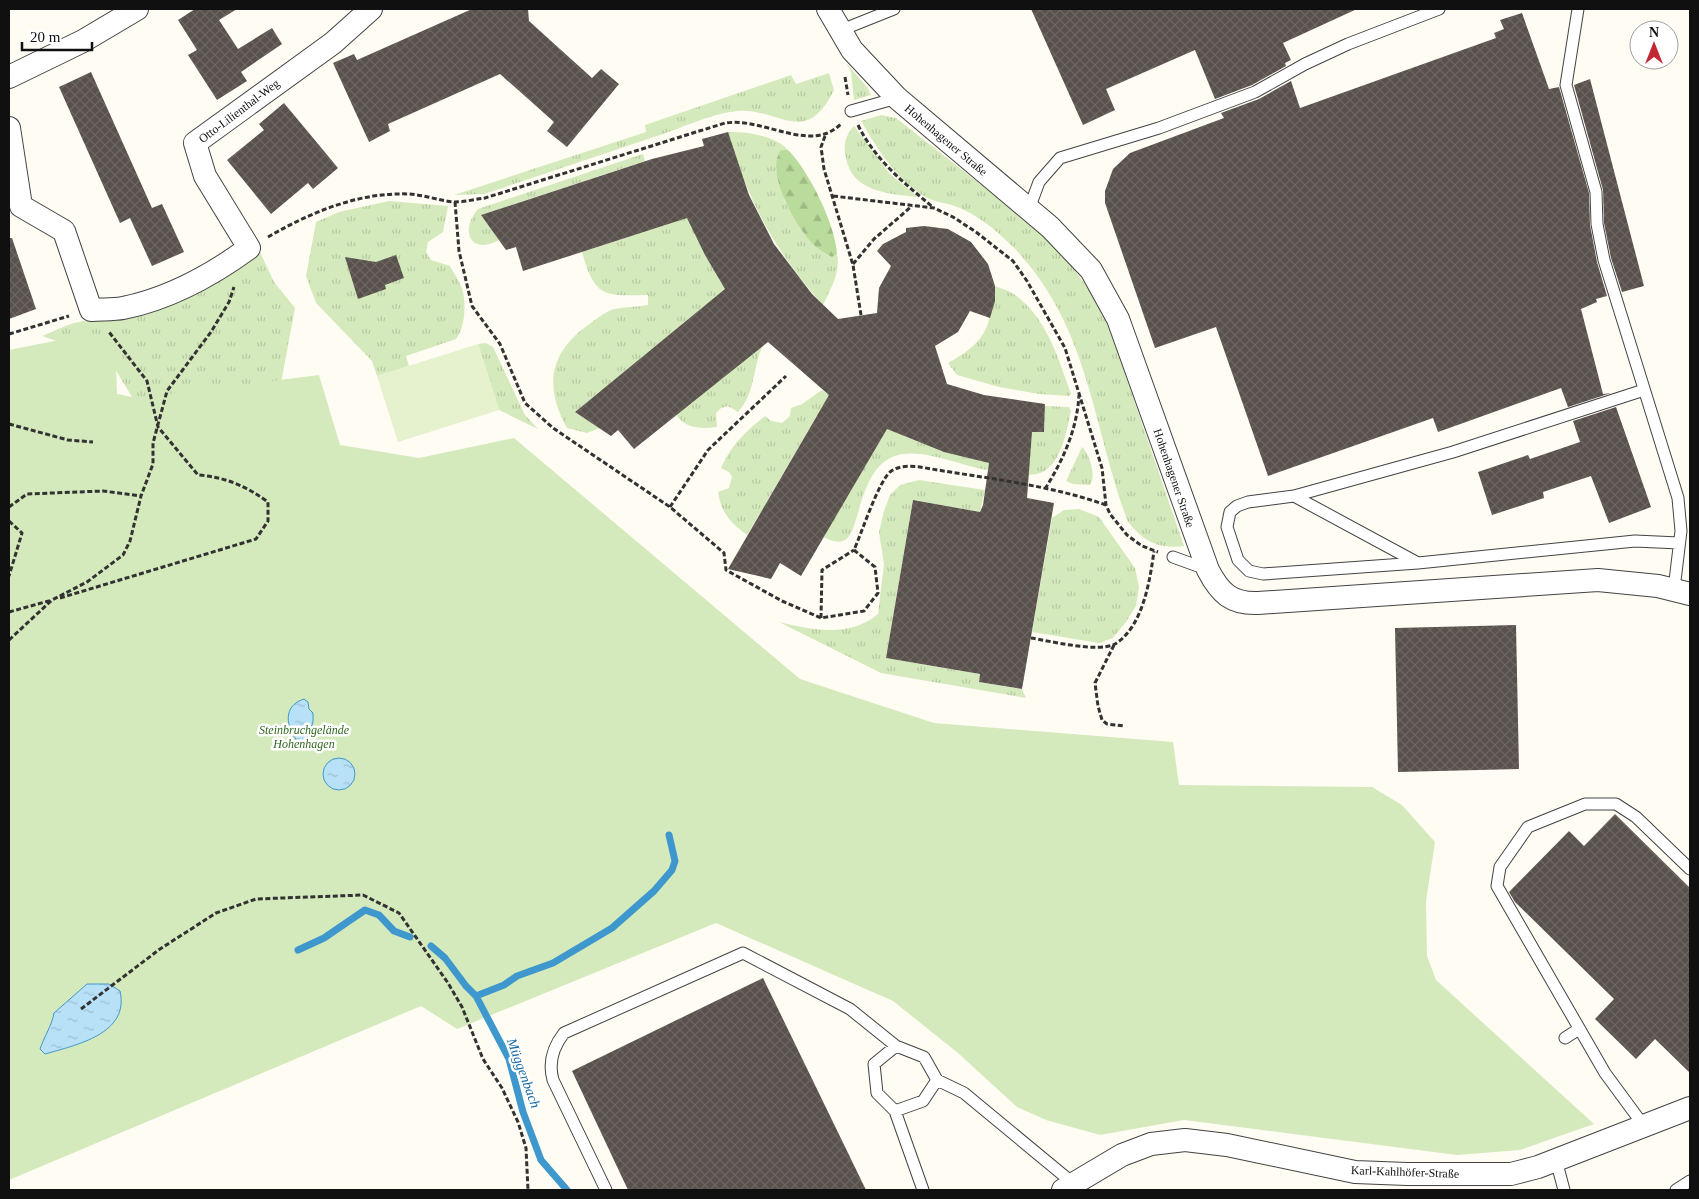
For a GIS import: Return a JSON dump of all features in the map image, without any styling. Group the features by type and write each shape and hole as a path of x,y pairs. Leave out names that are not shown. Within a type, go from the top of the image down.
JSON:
{"street":[{"path":"9,77 82,41 138,9"},
{"name":"Otto-Lilienthal-Weg","path":"250,248 205,176 195,143 333,42 371,9"},
{"name":"Hohenhagener Straße","path":"828,9 839,31 852,50 897,98 1050,227 1091,270 1118,318 1208,570 1218,589 1227,597 1247,604 1408,594 1560,581 1629,582 1682,592"},
{"path":"9,128 20,206 64,231 91,310 122,308 167,294 225,266 250,248"},
{"name":"Karl-Kahlhöfer-Straße","path":"1069,1187 1122,1155 1151,1144 1185,1140 1227,1145 1364,1172 1511,1174 1556,1160 1690,1108"}],"lane":[{"path":"839,31 894,9"},
{"path":"1029,209 1039,182 1060,158 1159,128 1255,92 1305,64 1348,44 1439,9"},
{"path":"1578,9 1566,85 1596,192 1596,224 1604,260 1678,498 1681,531 1682,592"},
{"path":"851,111 897,98"},
{"path":"1644,390 1454,452 1294,496 1248,502 1237,506 1230,512 1227,527 1238,560 1249,570 1263,574 1418,563 1635,541 1680,543"},
{"path":"1294,496 1418,563"},
{"path":"1173,557 1208,570"},
{"path":"1644,1126 1605,1072 1496,886 1500,867 1528,827 1585,804 1616,804 1636,818 1690,869"},
{"path":"606,1190 553,1080 550,1068 556,1044 564,1033 743,953 850,1009 896,1046 924,1057 937,1080 964,1094 1069,1187"},
{"path":"1565,1038 1579,1029"},
{"path":"896,1046 874,1064 877,1093 895,1111 923,1190"},
{"path":"895,1111 923,1101 937,1080"},
{"path":"1556,1160 1564,1190"},
{"path":"1676,1190 1690,1182"}],"path":[{"path":"843,74 851,111 862,135 893,174 934,208 968,227 1013,261 1027,281 1065,348 1102,468 1106,506 1114,520 1127,535 1154,551 1173,557"},
{"path":"9,640 52,600 87,582 123,555 130,542 141,496 153,464 153,443 168,391 210,332 228,302 250,248 292,224 324,209 357,199 382,194 410,194 455,202 485,198 725,123 743,122 798,135 825,135 837,128 851,111"},
{"path":"825,135 821,147 821,156 852,265 861,315"},
{"path":"833,196 934,208"},
{"path":"455,202 459,251 472,306 500,344 525,403 553,428 670,507 724,553 726,570 782,601 821,618 864,611 878,593 875,567 854,550"},
{"path":"852,265 874,239 912,206"},
{"path":"9,334 91,310 147,381 158,426 198,475 220,477 251,489 268,502 268,521 256,539 9,612"},
{"path":"670,507 708,450 786,376"},
{"path":"1044,489 1060,465 1074,429 1078,413 1079,391"},
{"path":"9,424 68,440 92,442"},
{"path":"821,618 822,570 854,550 882,483 890,472 903,466 920,467 1044,489 1085,498 1106,506"},
{"path":"9,507 27,494 103,491 141,496"},
{"path":"9,520 22,533 9,576"},
{"path":"1124,726 1106,724 1102,720 1095,683 1114,644 1132,626 1142,606 1150,581 1154,551"},
{"path":"1031,638 1097,647 1114,644"},
{"path":"81,1009 160,950 216,913 256,899 363,894 399,913 448,983 462,1007 483,1059 502,1088 518,1122 526,1148 528,1190"}],"green space":[{"path":"846,63 867,87 871,95 854,100 851,72"},
{"path":"829,73 834,90 823,108 813,118 802,122 790,121 752,111 727,113 706,118 484,194 454,195 646,132 645,125 791,75 796,84"},
{"path":"881,115 896,118 1031,224 1063,254 1089,290 1109,327 1184,546 1175,547 1153,543 1140,535 1128,522 1074,344 1059,311 1039,279 1014,248 985,223 961,208 933,200 919,193 899,176 861,121"},
{"path":"854,126 890,174 918,197 873,189 856,178 850,169 845,149 847,137"},
{"path":"728,132 760,135 776,141 788,150 781,150 776,170 785,202 804,233 832,257 837,254 836,274 823,305 791,265 765,224 745,181"},
{"path":"781,150 788,150 796,159 820,199 835,242 837,254 832,257 817,248 806,236 784,199 776,172 777,160"},
{"path":"643,154 645,161 481,215 499,240 481,245 471,239 469,225 478,209"},
{"path":"677,193 706,254 742,312 707,304 609,384 602,392 600,391 575,412 600,428 587,433 567,428 555,399 553,385 558,359 565,347 588,325 607,312 614,309 648,305 648,295 621,295 603,291 592,278 582,252 665,225"},
{"path":"389,201 448,206 443,232 428,242 426,252 431,260 450,266 462,289 464,310 463,323 456,339 406,356 409,366 377,376 372,361 316,303 306,276 316,222 339,212"},
{"path":"260,252 274,282 295,308 281,383 135,402 109,359 42,336 80,322 129,318 152,312 200,290"},
{"path":"995,286 1017,296 1038,318 1057,355 1071,394 1069,396 1039,394 999,387 957,375 948,363 971,348 984,332 991,313"},
{"name":"Steinbruchgelände Hohenhagen","path":"90,334 115,336 117,394 137,398 319,375 340,445 419,458 514,438 800,679 934,723 1173,742 1179,785 1372,787 1402,805 1435,842 1426,901 1427,956 1436,980 1594,1124 1520,1150 1457,1155 1184,1120 1100,1135 1046,1120 1017,1107 958,1053 893,1001 716,923 457,1029 421,1006 9,1180 9,350"},
{"path":"766,339 758,357 752,386 738,412 728,406 721,408 716,413 717,427 694,427 680,420 676,415"},
{"path":"486,343 493,347 525,415 538,429 499,410 478,344"},
{"path":"478,344 499,410 398,442 377,376"},
{"path":"822,390 852,411 817,415 766,503 768,505 762,514 760,513 747,535 724,512 719,499 718,492 729,488 732,477 729,472 721,468 729,452 765,416 771,421 782,423 790,416 791,408 802,404"},
{"path":"1045,406 1069,407 1071,411 1063,444 1052,464 1045,471 1035,474 1023,474 1032,432 1044,432"},
{"path":"862,416 924,444 989,463 988,470 938,457 912,453 890,458 879,466 872,477 850,535 840,542 823,537"},
{"path":"1082,447 1091,465 1093,476 1090,485 1073,484 1066,481"},
{"path":"919,480 985,490 980,512 913,500 886,658 980,674 979,682 1022,689 1026,698 881,673 779,622 804,628 843,629 867,622 878,614 884,564 879,532 884,511 890,495 900,485"},
{"path":"1079,509 1099,517 1135,568 1139,587 1136,606 1126,622 1113,638 1099,643 1032,632 1052,518 1064,510"}],"water":[{"path":"304,699 308,702 309,709 313,713 313,722 306,742 298,742 291,730 288,718 292,707"},
{"path":"339,758 345,759 350,763 354,768 354,780 350,785 345,789 339,790 333,789 328,785 324,780 323,774 324,768 328,763 333,759"},
{"path":"87,984 109,984 120,991 121,1006 117,1018 98,1035 45,1054 40,1049 54,1013"}],"building":[{"path":"195,9 237,9 219,20 238,49 272,28 282,44 241,72 247,81 217,100 188,55 197,50 178,20"},
{"path":"472,9 528,9 529,21 592,78 601,69 619,84 567,147 547,131 554,122 500,74 388,124 390,131 369,142 333,63 354,54 357,60"},
{"path":"1031,9 1357,9 1283,43 1291,60 1285,63 1286,66 1252,85 1215,99 1195,50 1106,89 1115,110 1083,125"},
{"path":"1522,13 1549,89 1559,87 1589,193 1590,225 1597,262 1607,296 1596,299 1597,302 1581,309 1603,394 1611,393 1568,407 1561,388 1438,432 1433,418 1268,476 1216,327 1155,348 1105,203 1105,191 1113,169 1130,153 1224,118 1221,113 1259,99 1291,81 1300,108 1496,38 1494,33 1504,29 1500,20"},
{"path":"91,72 152,208 162,204 184,252 152,266 130,218 120,223 59,87"},
{"path":"1590,79 1644,286 1622,292 1611,258 1604,223 1603,190 1574,85"},
{"path":"284,103 338,168 313,189 308,183 271,214 227,160 264,130 259,124"},
{"path":"728,132 749,195 774,244 812,294 838,319 877,313 879,288 891,266 877,251 883,244 906,232 906,228 924,226 948,229 971,242 988,264 995,286 995,301 990,318 970,311 958,332 935,346 947,384 984,395 1045,404 1044,432 1032,432 1027,498 1054,503 1022,689 979,682 980,674 886,658 913,500 980,512 983,505 989,463 944,452 887,429 801,576 780,563 771,579 728,569 829,395 768,342 634,449 618,430 611,436 575,412 725,289 705,255 687,218 523,271 516,247 506,250 481,215 652,159 704,146 702,139"},
{"path":"9,238 12,238 36,309 9,319"},
{"path":"396,255 404,278 385,285 386,289 358,299 345,257 376,262"},
{"path":"1616,407 1651,507 1609,523 1591,476 1543,492 1544,498 1492,515 1478,472 1528,455 1530,459 1580,442 1573,421"},
{"path":"1516,625 1519,769 1398,772 1395,628"},
{"path":"1615,814 1690,888 1690,1073 1655,1039 1636,1059 1595,1019 1614,999 1515,902 1509,892 1569,831 1584,846"},
{"path":"763,978 866,1190 628,1190 572,1071"}],"waterway":[{"path":"476,996 504,985 517,976 553,963 612,928 654,891 672,870 675,861 669,835"},
{"name":"Müggenbach","path":"298,950 324,938 365,910 379,915 394,931 410,937"},
{"name":"Müggenbach","path":"431,946 445,958 476,996 509,1059 523,1112 541,1160 567,1190"}]}
